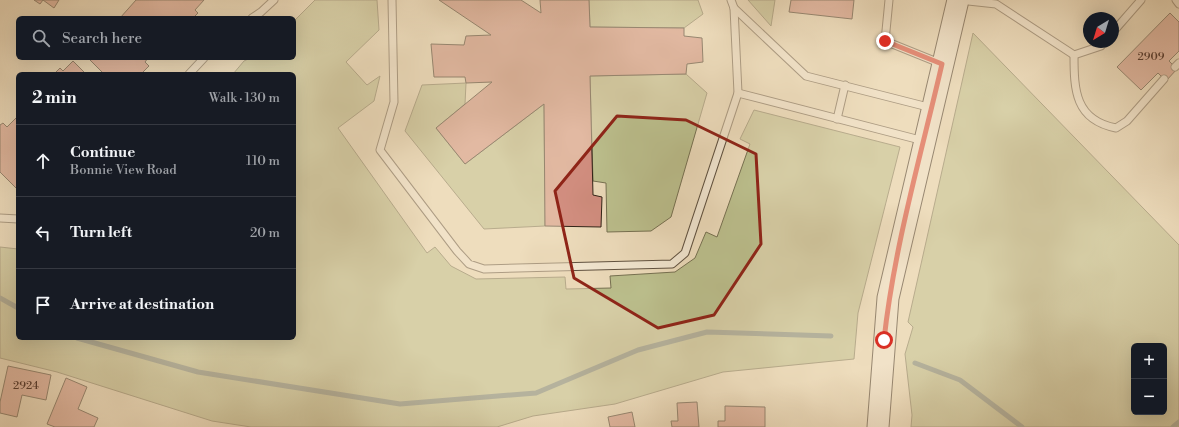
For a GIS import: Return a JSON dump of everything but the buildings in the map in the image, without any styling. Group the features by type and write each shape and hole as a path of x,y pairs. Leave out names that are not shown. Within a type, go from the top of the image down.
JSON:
{"street":[{"path":"878,427 888,298 958,0"}],"lane":[{"path":"255,16 274,0"},
{"path":"392,0 394,102 380,150 457,251 469,264 484,269 672,264 685,253 738,93 734,8 731,0"},
{"path":"889,0 885,41 942,64"},
{"path":"958,0 996,4 1074,55"},
{"path":"1119,25 1141,0"},
{"path":"1176,0 1179,4"},
{"path":"734,8 806,76 932,108"},
{"path":"1074,55 1095,48"},
{"path":"1074,55 1074,83 1080,105 1086,112 1103,125 1116,128 1127,121 1164,79"},
{"path":"191,72 202,60"},
{"path":"837,119 844,86"},
{"path":"738,93 924,141"},
{"path":"0,218 16,219"}],"highlighted area":[{"path":"617,116 686,120 756,154 761,244 714,315 658,328 574,278 555,191"}],"green space":[{"path":"315,0 377,0 379,30 346,62 367,85 380,76 374,101 338,128 427,253 435,247 451,266 476,279 565,277 566,289 611,288 610,276 675,272 695,258 706,232 717,237 750,144 740,139 754,110 900,147 858,313 854,359 723,372 615,404 533,416 497,427 251,427 212,421 57,372 0,358 0,247 16,249 16,340 296,340 296,72 235,72 246,60 296,60 296,19"},
{"path":"589,0 698,0 703,14 684,28 590,27"},
{"path":"748,0 775,0 771,26"},
{"path":"973,33 1179,245 1179,427 911,427 912,415 905,354 913,327 908,322"},
{"path":"686,74 707,93 671,217 651,231 607,232 606,183 593,181 590,76"},
{"path":"466,83 465,104 436,128 465,164 544,104 545,226 484,229 405,131 422,85"}],"waterway":[{"path":"0,298 16,307"},
{"path":"84,340 198,372 400,404 536,393 638,350 707,332 831,336"},
{"path":"915,363 960,380 1022,427"},
{"path":"1173,427 1179,422"}],"route":[{"path":"884,340 888,298 942,64 885,41"}]}
